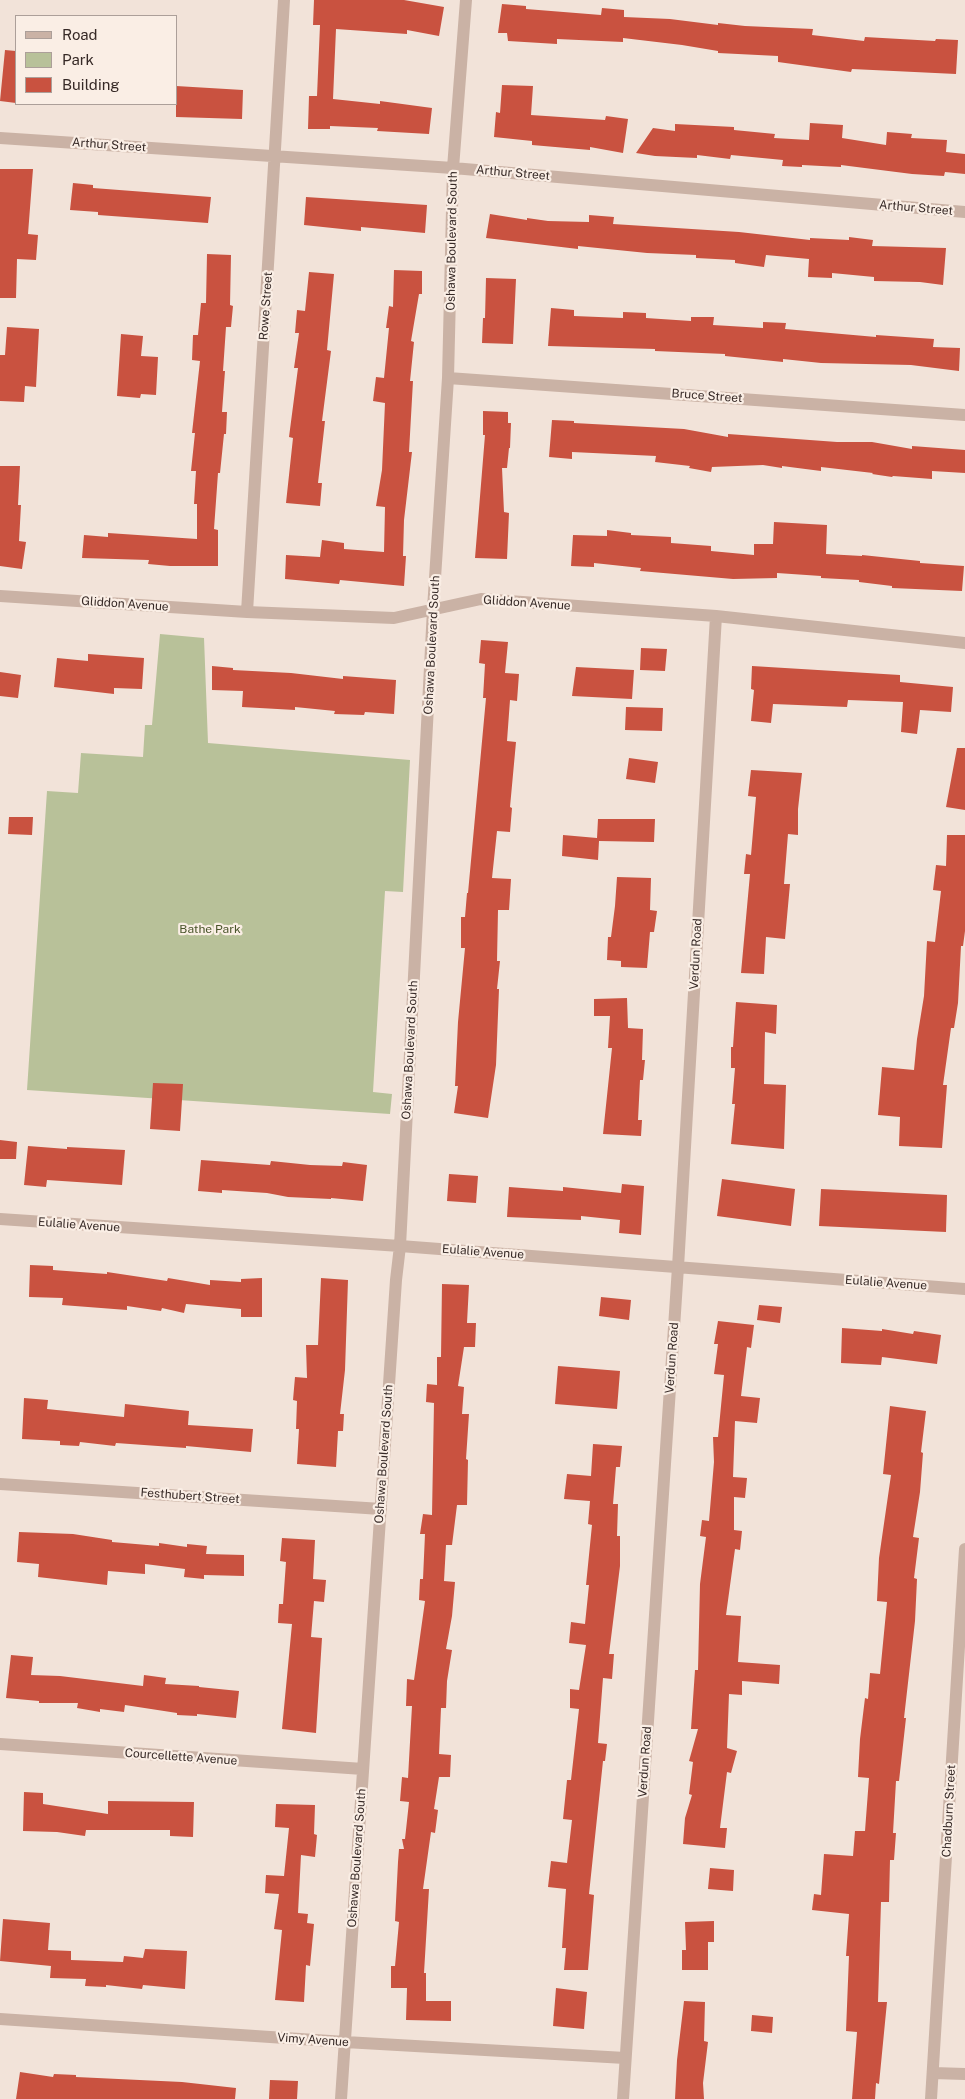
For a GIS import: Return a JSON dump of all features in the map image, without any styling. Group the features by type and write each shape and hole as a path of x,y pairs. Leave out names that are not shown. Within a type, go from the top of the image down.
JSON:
{"street":[{"name":"Rowe Street","path":"247,612 284,0"},
{"name":"Oshawa Boulevard South","path":"341,2099 396,1280 400,1246 433,609 448,378 454,168 466,0"},
{"name":"Arthur Street","path":"0,138 454,168 965,212"},
{"name":"Bruce Street","path":"448,378 965,415"},
{"name":"Gliddon Avenue","path":"0,596 247,612 394,618 481,599 716,616 965,643"},
{"name":"Verdun Road","path":"624,2099 678,1267 716,616"},
{"name":"Eulalie Avenue","path":"0,1219 400,1246 965,1289"},
{"name":"Festhubert Street","path":"0,1484 381,1509"},
{"name":"Chadburn Street","path":"932,2099 965,1548"},
{"name":"Courcellette Avenue","path":"0,1744 363,1769"},
{"name":"Vimy Avenue","path":"0,2019 345,2042 626,2058"},
{"path":"933,2073 965,2074"}],"green space":[{"name":"Bathe Park","path":"160,634 204,638 208,743 410,760 403,892 385,891 373,1092 392,1094 390,1114 27,1090 47,791 78,793 81,753 143,757 145,725 152,725"}],"building":[{"path":"314,0 404,0 444,7 439,36 407,30 407,34 336,29 333,99 380,104 380,101 432,108 429,134 377,131 378,128 330,126 330,129 308,129 309,96 317,96 320,25 313,25"},
{"path":"502,4 526,6 526,9 601,15 602,8 624,10 624,17 670,19 718,25 718,23 813,29 812,35 864,41 865,37 935,41 936,39 958,40 956,74 852,69 851,72 778,62 778,56 718,53 718,51 682,45 623,38 623,42 557,39 557,44 508,41 507,33 498,33"},
{"path":"5,50 15,51 15,103 0,101"},
{"path":"502,85 533,86 531,115 605,120 606,116 628,119 623,153 590,147 590,150 532,145 532,141 494,137 496,112 500,113"},
{"path":"178,86 243,90 242,119 176,117"},
{"path":"810,123 843,125 842,138 886,145 887,132 912,134 911,138 947,140 946,152 965,154 965,174 945,172 944,176 912,174 841,165 841,167 782,166 783,160 731,155 730,159 697,155 697,158 636,153 653,128 675,131 675,124 734,127 734,130 775,134 774,138 809,140"},
{"path":"0,169 33,169 28,234 38,235 36,260 17,259 16,298 0,298"},
{"path":"73,183 93,185 93,188 211,197 208,223 98,215 98,212 70,210"},
{"path":"306,197 427,205 425,233 361,227 361,231 304,225"},
{"path":"490,214 527,220 527,218 548,221 589,222 589,215 614,217 613,224 739,232 810,240 810,238 849,240 849,237 873,240 872,246 946,248 943,285 920,282 874,281 874,277 832,273 832,278 808,277 809,259 766,255 764,267 735,263 735,260 696,258 696,255 647,253 578,246 578,249 486,238"},
{"path":"207,254 231,255 230,305 233,306 231,327 226,327 223,371 225,371 222,412 227,412 226,434 224,434 220,473 218,473 214,529 218,530 218,566 170,566 148,564 149,560 82,558 84,535 108,537 108,533 197,539 197,504 194,504 196,471 191,471 195,433 192,433 200,361 192,360 193,335 198,335 201,303 206,303"},
{"path":"394,270 422,271 422,294 419,294 411,341 414,342 410,381 413,381 409,452 412,452 404,520 403,556 406,556 404,586 340,580 339,584 285,579 286,555 320,557 322,540 344,543 344,549 384,552 385,507 376,506 382,470 385,403 373,401 376,377 384,378 389,328 386,328 389,306 393,307"},
{"path":"309,272 334,274 327,350 331,351 322,421 325,421 318,483 322,483 320,506 286,503 293,438 289,437 298,368 294,368 299,333 295,333 297,310 305,311"},
{"path":"486,278 516,279 513,344 482,343"},
{"path":"551,308 574,310 574,316 623,318 623,312 646,313 646,318 691,321 691,317 714,317 713,325 763,328 763,322 786,323 785,329 876,337 876,335 934,339 933,347 960,348 959,371 911,365 821,363 783,359 783,362 725,356 725,354 655,351 655,349 548,346"},
{"path":"7,327 39,329 36,387 25,386 24,402 0,401 0,355 5,355"},
{"path":"121,334 143,336 141,356 158,357 156,395 141,394 140,398 117,396"},
{"path":"483,411 508,412 508,423 511,423 507,468 502,468 504,512 509,513 507,559 475,558 485,435 483,435"},
{"path":"552,420 684,429 728,437 728,434 837,442 872,442 912,449 912,446 965,450 965,473 932,471 932,479 892,477 821,467 821,471 763,465 712,467 711,472 689,468 690,466 655,462 656,456 572,452 572,459 549,457"},
{"path":"0,466 20,466 18,505 21,505 19,541 26,542 22,569 0,566"},
{"path":"774,522 827,525 826,554 862,555 920,561 920,563 964,566 962,591 892,588 892,586 859,582 859,580 777,573 777,578 733,579 640,571 641,568 594,563 594,567 571,566 573,535 607,536 607,530 631,533 631,535 671,537 671,543 711,546 711,551 754,555 754,544 773,544"},
{"path":"481,640 508,642 505,673 519,674 517,701 510,700 507,741 516,742 510,807 512,808 510,832 497,831 492,878 511,879 509,910 498,910 497,961 500,961 497,989 499,989 496,1065 488,1118 454,1113 458,1086 455,1086 458,1022 465,948 461,948 461,917 465,917 468,893 486,698 483,698 485,664 479,663"},
{"path":"641,648 667,649 665,671 640,670"},
{"path":"88,654 144,658 142,689 114,688 114,694 54,687 57,658 88,661"},
{"path":"212,666 233,668 233,670 291,673 343,679 343,676 396,680 394,714 365,712 364,715 334,714 335,711 295,707 295,710 242,707 243,691 212,690"},
{"path":"752,666 900,675 900,682 953,687 951,712 920,710 917,734 901,732 903,702 848,700 847,707 773,704 771,723 751,721 754,690 751,689"},
{"path":"576,667 634,670 632,699 572,696"},
{"path":"0,672 21,675 18,698 0,696"},
{"path":"626,707 663,708 662,731 625,730"},
{"path":"957,748 965,748 965,810 946,807"},
{"path":"629,758 658,762 655,783 626,779"},
{"path":"751,770 802,773 798,809 798,835 788,834 784,884 790,884 785,939 766,937 764,974 741,973 750,874 744,874 746,854 751,855 756,797 748,796"},
{"path":"9,817 33,817 32,835 8,834"},
{"path":"598,819 655,819 654,842 599,841 598,860 562,856 563,835 597,838"},
{"path":"947,835 965,835 965,931 963,946 961,946 958,1003 954,1028 951,1028 943,1085 947,1085 942,1148 899,1146 900,1117 878,1115 882,1067 914,1070 924,996 927,941 935,942 941,891 933,890 936,865 946,866"},
{"path":"617,877 651,878 650,910 657,911 654,932 650,932 647,968 621,967 621,961 607,960 608,937 611,937"},
{"path":"627,998 628,1028 643,1029 642,1060 645,1060 643,1080 640,1080 638,1120 642,1120 641,1136 603,1134 612,1048 608,1048 610,1016 594,1016 594,999"},
{"path":"736,1002 777,1005 776,1034 765,1032 764,1084 786,1085 784,1149 731,1144 735,1104 732,1104 735,1068 731,1068 731,1047 733,1047"},
{"path":"153,1083 183,1084 180,1131 150,1129"},
{"path":"0,1140 17,1142 16,1159 0,1159"},
{"path":"28,1146 125,1150 122,1185 47,1180 46,1187 24,1185"},
{"path":"201,1160 270,1165 271,1161 310,1165 342,1166 343,1162 367,1165 363,1201 288,1197 267,1193 222,1190 222,1193 198,1191"},
{"path":"449,1174 478,1176 476,1203 447,1201"},
{"path":"722,1179 795,1189 791,1226 717,1216"},
{"path":"622,1184 644,1186 641,1235 619,1233 620,1220 581,1216 581,1220 507,1217 509,1187 563,1191 563,1187 621,1193"},
{"path":"821,1189 947,1195 946,1232 819,1226"},
{"path":"30,1265 53,1266 53,1270 107,1274 107,1272 167,1281 168,1278 210,1285 210,1280 241,1282 241,1279 262,1278 262,1317 241,1317 241,1309 186,1304 184,1313 162,1308 161,1311 127,1306 127,1310 62,1305 63,1298 29,1297"},
{"path":"321,1278 348,1280 345,1370 340,1414 344,1414 343,1431 338,1431 336,1467 297,1464 299,1429 296,1429 297,1401 293,1400 295,1377 307,1378 306,1345 318,1345"},
{"path":"442,1284 469,1285 467,1323 476,1323 475,1347 464,1347 458,1386 464,1387 462,1414 469,1414 466,1459 468,1460 467,1505 457,1505 452,1545 446,1545 444,1581 455,1582 452,1616 446,1649 452,1650 447,1681 446,1708 441,1708 439,1754 451,1755 450,1777 439,1777 434,1809 438,1810 435,1833 431,1832 423,1889 429,1889 424,1973 426,1973 426,2001 451,2001 451,2021 406,2020 407,1988 391,1988 391,1966 395,1966 399,1922 395,1921 399,1849 404,1849 402,1839 405,1839 409,1802 400,1801 402,1777 408,1778 412,1706 406,1706 407,1679 414,1680 425,1601 419,1600 420,1579 423,1579 425,1534 420,1534 423,1514 432,1515 434,1403 426,1402 427,1384 437,1385 437,1357 441,1357"},
{"path":"601,1297 631,1300 629,1320 599,1316"},
{"path":"759,1305 782,1307 780,1323 757,1320"},
{"path":"718,1321 754,1325 751,1348 747,1347 741,1396 760,1398 757,1423 735,1421 733,1477 747,1478 745,1498 734,1497 734,1530 742,1531 740,1550 735,1549 726,1615 741,1616 738,1662 780,1665 779,1684 742,1681 742,1695 729,1694 727,1748 737,1751 731,1773 727,1772 720,1828 727,1828 725,1848 683,1844 685,1818 692,1795 689,1794 693,1762 689,1761 698,1729 691,1729 695,1670 698,1670 700,1584 706,1537 700,1536 702,1520 709,1521 714,1462 713,1437 718,1437 724,1375 714,1374 718,1344 714,1344"},
{"path":"842,1328 882,1331 882,1329 913,1334 914,1331 941,1335 937,1364 882,1357 881,1365 841,1363"},
{"path":"558,1366 620,1371 617,1409 555,1404"},
{"path":"24,1398 48,1400 47,1409 124,1417 125,1404 189,1411 188,1425 253,1429 251,1452 186,1446 186,1448 116,1443 115,1446 80,1442 79,1446 60,1445 60,1441 22,1439"},
{"path":"890,1406 926,1411 921,1452 923,1453 920,1492 913,1537 919,1538 914,1578 917,1579 915,1621 899,1781 896,1781 893,1833 896,1833 894,1860 890,1860 889,1902 881,1902 878,2002 887,2002 879,2084 876,2083 875,2099 852,2099 857,2032 846,2031 849,1956 846,1956 849,1914 812,1910 814,1894 821,1895 824,1854 853,1856 855,1831 865,1831 869,1778 858,1777 860,1739 865,1698 868,1699 870,1673 880,1674 887,1602 877,1601 879,1558 891,1475 883,1474"},
{"path":"593,1444 622,1446 620,1467 616,1467 613,1504 618,1504 617,1536 620,1536 620,1566 609,1654 614,1654 612,1679 603,1678 598,1743 607,1744 605,1761 603,1761 589,1894 594,1895 588,1970 564,1970 566,1948 562,1948 566,1889 548,1887 551,1861 567,1863 572,1820 563,1819 567,1780 571,1780 579,1709 570,1708 570,1689 579,1690 586,1645 569,1643 571,1622 585,1624 589,1585 586,1585 592,1525 588,1524 590,1501 564,1499 567,1474 591,1476"},
{"path":"19,1532 73,1534 112,1540 112,1542 159,1546 159,1543 187,1547 187,1544 207,1546 206,1554 244,1555 244,1576 204,1575 204,1579 184,1577 185,1569 145,1564 145,1574 108,1571 107,1585 38,1577 39,1564 17,1562"},
{"path":"282,1538 315,1540 313,1579 326,1580 324,1602 314,1601 311,1637 322,1638 316,1733 282,1729 292,1624 278,1623 279,1604 283,1604 286,1562 280,1561"},
{"path":"11,1655 33,1657 31,1675 60,1676 143,1686 144,1675 166,1678 165,1684 239,1691 236,1718 197,1714 197,1716 177,1715 177,1713 125,1705 124,1712 100,1709 100,1712 77,1708 78,1703 39,1703 39,1701 6,1698"},
{"path":"24,1792 43,1793 43,1804 108,1814 108,1801 194,1802 193,1837 170,1836 170,1830 86,1830 85,1836 57,1832 23,1831"},
{"path":"276,1804 315,1805 314,1834 317,1835 315,1857 301,1855 298,1913 308,1914 307,1923 314,1924 310,1966 306,1965 304,2002 275,2000 282,1930 274,1929 279,1894 265,1893 266,1875 284,1876 289,1828 275,1827"},
{"path":"710,1868 734,1870 733,1891 708,1889"},
{"path":"3,1919 50,1923 48,1950 71,1951 71,1960 123,1962 124,1956 143,1958 145,1949 187,1951 185,1989 143,1985 142,1989 106,1985 106,1987 85,1986 86,1979 50,1978 51,1966 0,1961"},
{"path":"714,1921 714,1942 708,1942 708,1970 682,1970 682,1950 686,1950 685,1922"},
{"path":"556,1988 587,1992 584,2029 553,2026"},
{"path":"684,2001 705,2002 704,2041 708,2042 703,2083 704,2099 675,2099 677,2060"},
{"path":"752,2015 773,2017 772,2033 751,2031"},
{"path":"20,2072 53,2077 54,2074 76,2075 76,2077 182,2082 236,2088 235,2099 16,2099"},
{"path":"270,2080 298,2081 297,2099 269,2099"}]}
